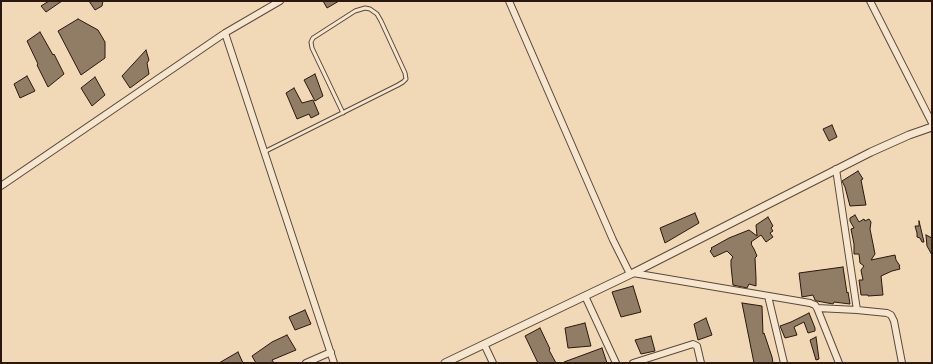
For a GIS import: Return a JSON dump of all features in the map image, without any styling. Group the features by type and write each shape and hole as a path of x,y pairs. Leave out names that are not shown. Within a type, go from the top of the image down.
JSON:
{"street":[{"path":"1,186 225,33 280,1"},
{"path":"508,1 614,240 631,274"},
{"path":"870,1 932,123"},
{"path":"225,33 334,363"},
{"path":"445,363 631,274 871,152 909,135 932,127"},
{"path":"836,169 857,310"},
{"path":"631,274 815,305 839,363"},
{"path":"585,296 616,363"},
{"path":"768,296 784,363"},
{"path":"817,308 887,313 894,321 902,363"},
{"path":"484,344 493,363"},
{"path":"633,363 693,344 697,346 701,363"},
{"path":"306,363 330,352"}],"lane":[{"path":"264,152 343,113 398,85 406,79 406,73 381,21 377,14 370,9 365,8 355,11 313,38 311,42 312,48 343,113"}],"building":[{"path":"49,1 62,1 46,12 41,6"},
{"path":"89,1 103,1 102,6 95,10"},
{"path":"323,1 339,1 327,8"},
{"path":"78,19 98,30 105,42 105,58 81,75 58,31"},
{"path":"40,32 53,55 54,54 64,74 48,87 27,41"},
{"path":"146,50 149,60 147,63 149,74 130,88 122,76"},
{"path":"315,74 323,96 315,101 304,80"},
{"path":"27,76 35,91 20,98 14,84"},
{"path":"95,77 105,95 92,106 81,88"},
{"path":"294,88 302,103 313,100 319,114 311,118 309,114 297,119 286,93"},
{"path":"832,125 837,137 829,141 823,129"},
{"path":"858,171 863,179 861,180 866,205 850,206 842,181"},
{"path":"695,213 699,223 665,243 660,228"},
{"path":"855,215 859,222 864,219 865,221 869,219 871,222 870,229 875,254 871,260 895,255 900,266 900,269 881,276 883,295 861,295 859,280 863,280 861,270 864,266 860,263 859,254 854,254 851,229 854,228 850,221 850,218"},
{"path":"768,217 773,226 771,228 773,231 770,233 773,237 766,242 761,235 751,242 757,256 755,258 756,286 749,284 747,288 733,285 731,260 733,257 727,251 714,257 710,251 712,249 711,248 729,238 749,230 757,236 756,225"},
{"path":"919,221 924,242 917,237 915,226 919,226"},
{"path":"926,235 932,238 932,255 927,246"},
{"path":"843,267 850,304 834,302 833,304 817,301 813,295 802,297 799,273"},
{"path":"633,286 641,312 621,317 612,292"},
{"path":"742,303 762,306 763,334 764,333 773,363 754,363"},
{"path":"305,310 311,324 295,330 289,317"},
{"path":"809,313 815,331 808,333 804,322 794,327 797,335 785,338 780,326"},
{"path":"706,318 712,335 698,340 694,324"},
{"path":"585,323 591,346 568,348 565,328"},
{"path":"540,328 556,363 538,363 525,336"},
{"path":"287,335 296,350 272,360 274,363 256,363 252,356 272,342"},
{"path":"651,336 655,351 641,354 635,340"},
{"path":"816,337 819,359 816,360 810,340"},
{"path":"602,348 607,363 564,362"},
{"path":"238,352 243,363 219,363"}]}
